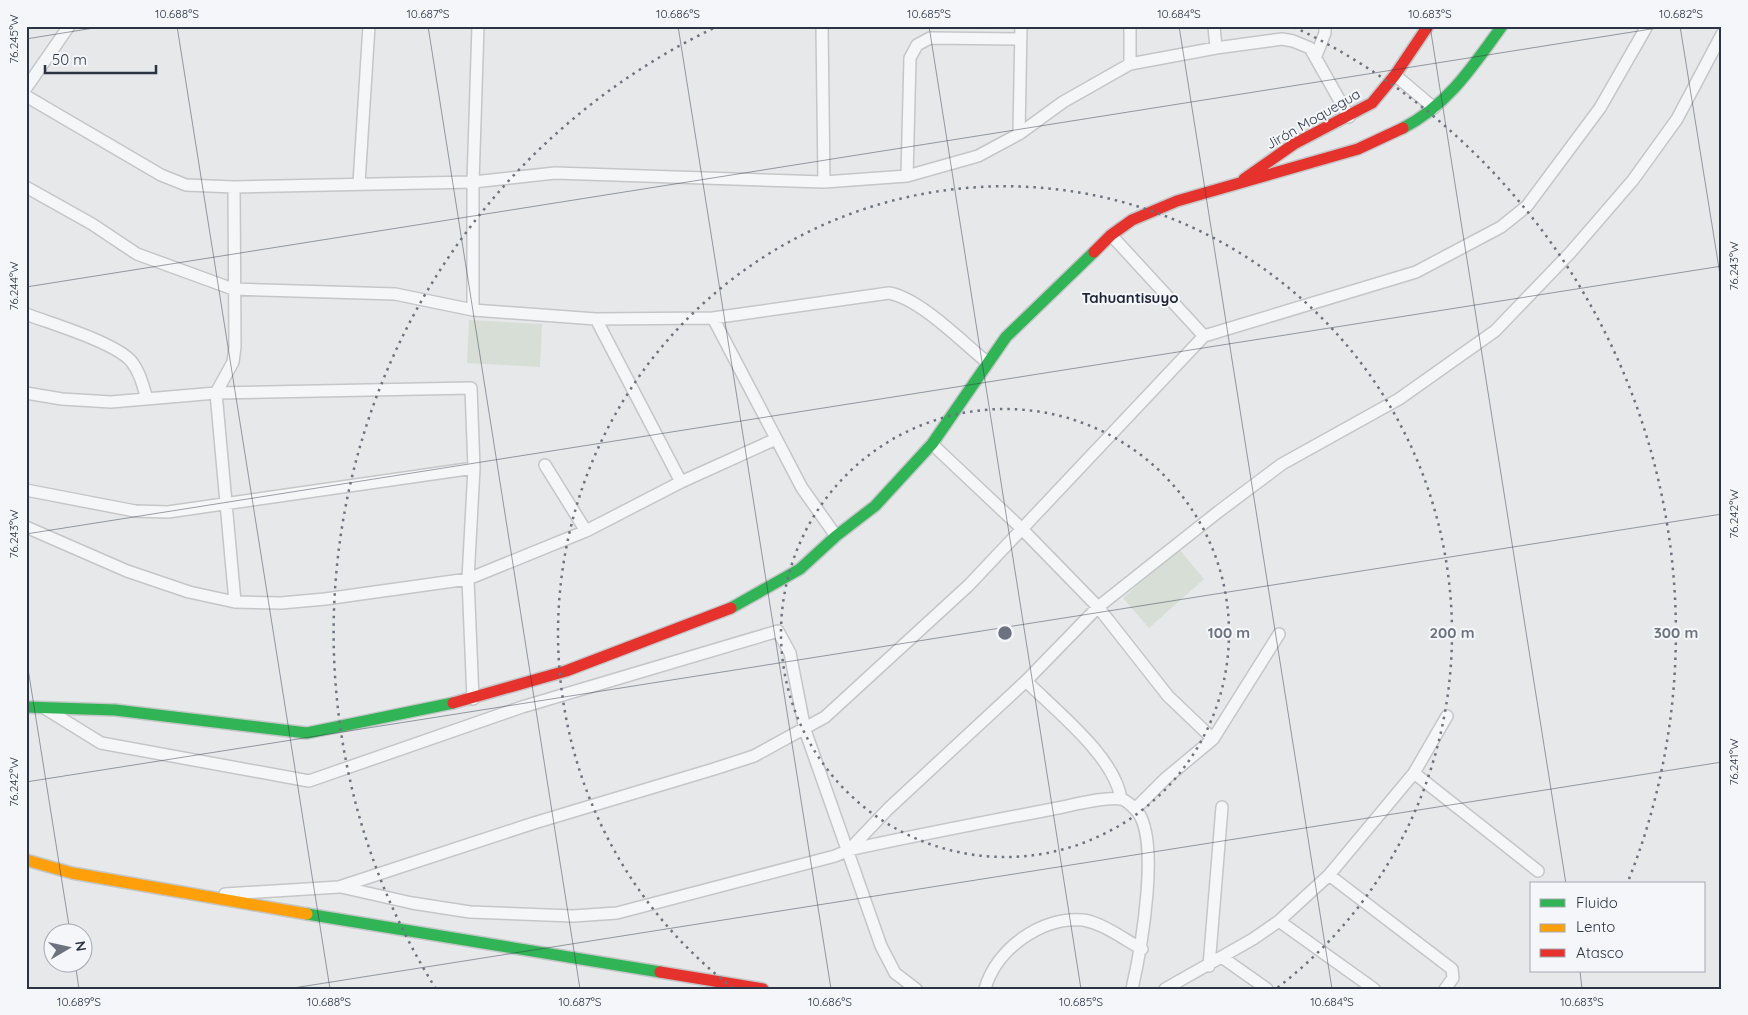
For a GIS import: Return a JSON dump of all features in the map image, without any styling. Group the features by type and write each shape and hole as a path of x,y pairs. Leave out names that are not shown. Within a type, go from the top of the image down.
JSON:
{"main road":[{"name":"Jirón Moquegua","path":"1240,181 1294,144 1349,117 1372,103 1395,75 1428,26"},
{"path":"26,707 115,710 307,733 473,699 566,671 728,610 800,569 836,536 876,506 932,444 1006,337 1111,235 1132,220 1177,201 1240,181 1358,149 1416,121 1454,90 1502,26"},
{"path":"26,860 72,873 197,896 763,989"}],"street":[{"path":"26,88 69,26"},
{"path":"359,184 369,26"},
{"path":"473,310 473,182 478,26"},
{"path":"822,26 824,182"},
{"path":"1018,134 1021,26"},
{"path":"1130,26 1130,64"},
{"path":"1214,26 1216,48"},
{"path":"1316,56 1325,33 1325,26"},
{"path":"197,896 339,886 534,823 714,770 754,756 805,730 825,717 969,585 1204,336 1416,272 1501,226 1527,206 1594,115 1627,64 1647,26"},
{"path":"848,850 888,809 1026,681 1098,607 1282,464 1399,399 1495,331 1570,253 1633,180 1677,119 1722,34"},
{"path":"907,176 910,58 917,45 930,38 1021,39"},
{"path":"26,96 161,175 186,184 234,187 473,182 555,173 824,182 907,176 978,156 1018,134 1063,102 1130,64 1216,48 1282,39 1310,48 1349,117"},
{"path":"1395,75 1434,108"},
{"path":"26,187 92,224 137,254 233,289 396,294 473,310 596,319 713,318 889,293 903,296 919,306 988,363"},
{"path":"234,187 233,289 235,346 233,362 216,393 235,602"},
{"path":"1111,235 1204,336"},
{"path":"26,314 111,347 130,360 141,377 146,400"},
{"path":"713,318 802,488 836,536"},
{"path":"596,319 681,482"},
{"path":"26,393 62,399 111,402 216,393 472,388 474,468 468,579 473,699"},
{"path":"26,527 126,571 189,592 235,602 282,603 316,600 468,579 586,531 681,482 776,439"},
{"path":"932,444 1021,528 1098,607 1168,696 1213,739"},
{"path":"545,465 586,531"},
{"path":"26,490 135,511 168,512 225,502 474,468"},
{"path":"44,708 101,743 309,781 522,707 778,630 790,653 805,730 881,946 895,974 916,989"},
{"path":"1135,809 1165,779 1213,739 1279,634"},
{"path":"1026,681 1102,758 1116,779 1121,799 1135,809 1145,824 1148,851 1142,949 1133,985 1124,989"},
{"path":"1166,989 1223,958 1279,921 1328,875 1414,773 1447,716"},
{"path":"1414,773 1538,871"},
{"path":"339,886 470,912 573,916 618,913 835,856 848,850 984,821 1088,802 1121,799"},
{"path":"1209,966 1222,807"},
{"path":"1328,875 1452,969 1453,978 1445,989"},
{"path":"985,989 1001,960 1022,938 1044,926 1060,922 1084,920 1106,929 1142,949"},
{"path":"1279,921 1374,989"},
{"path":"1223,958 1267,989"}],"shaded area":[{"path":"469,320 542,324 540,367 467,363"},
{"path":"1179,549 1204,579 1149,628 1123,598"}],"traffic: fast":[{"path":"1403,128 1433,108 1459,83 1502,26"},
{"path":"731,608 800,569 836,536 875,506 932,444 1006,337 1094,252"},
{"path":"26,707 115,710 307,733 453,703"},
{"path":"307,914 660,972"}],"traffic: slow":[{"path":"26,860 72,873 307,914"}],"traffic: jam":[{"path":"1244,179 1294,144 1372,103 1395,75 1428,26"},
{"path":"1094,252 1111,235 1132,220 1177,201 1358,149 1403,128"},
{"path":"453,703 566,671 731,608"},
{"path":"660,972 763,989"}],"district":[{"name":"Tahuantisuyo","path":"1130,298"}]}
